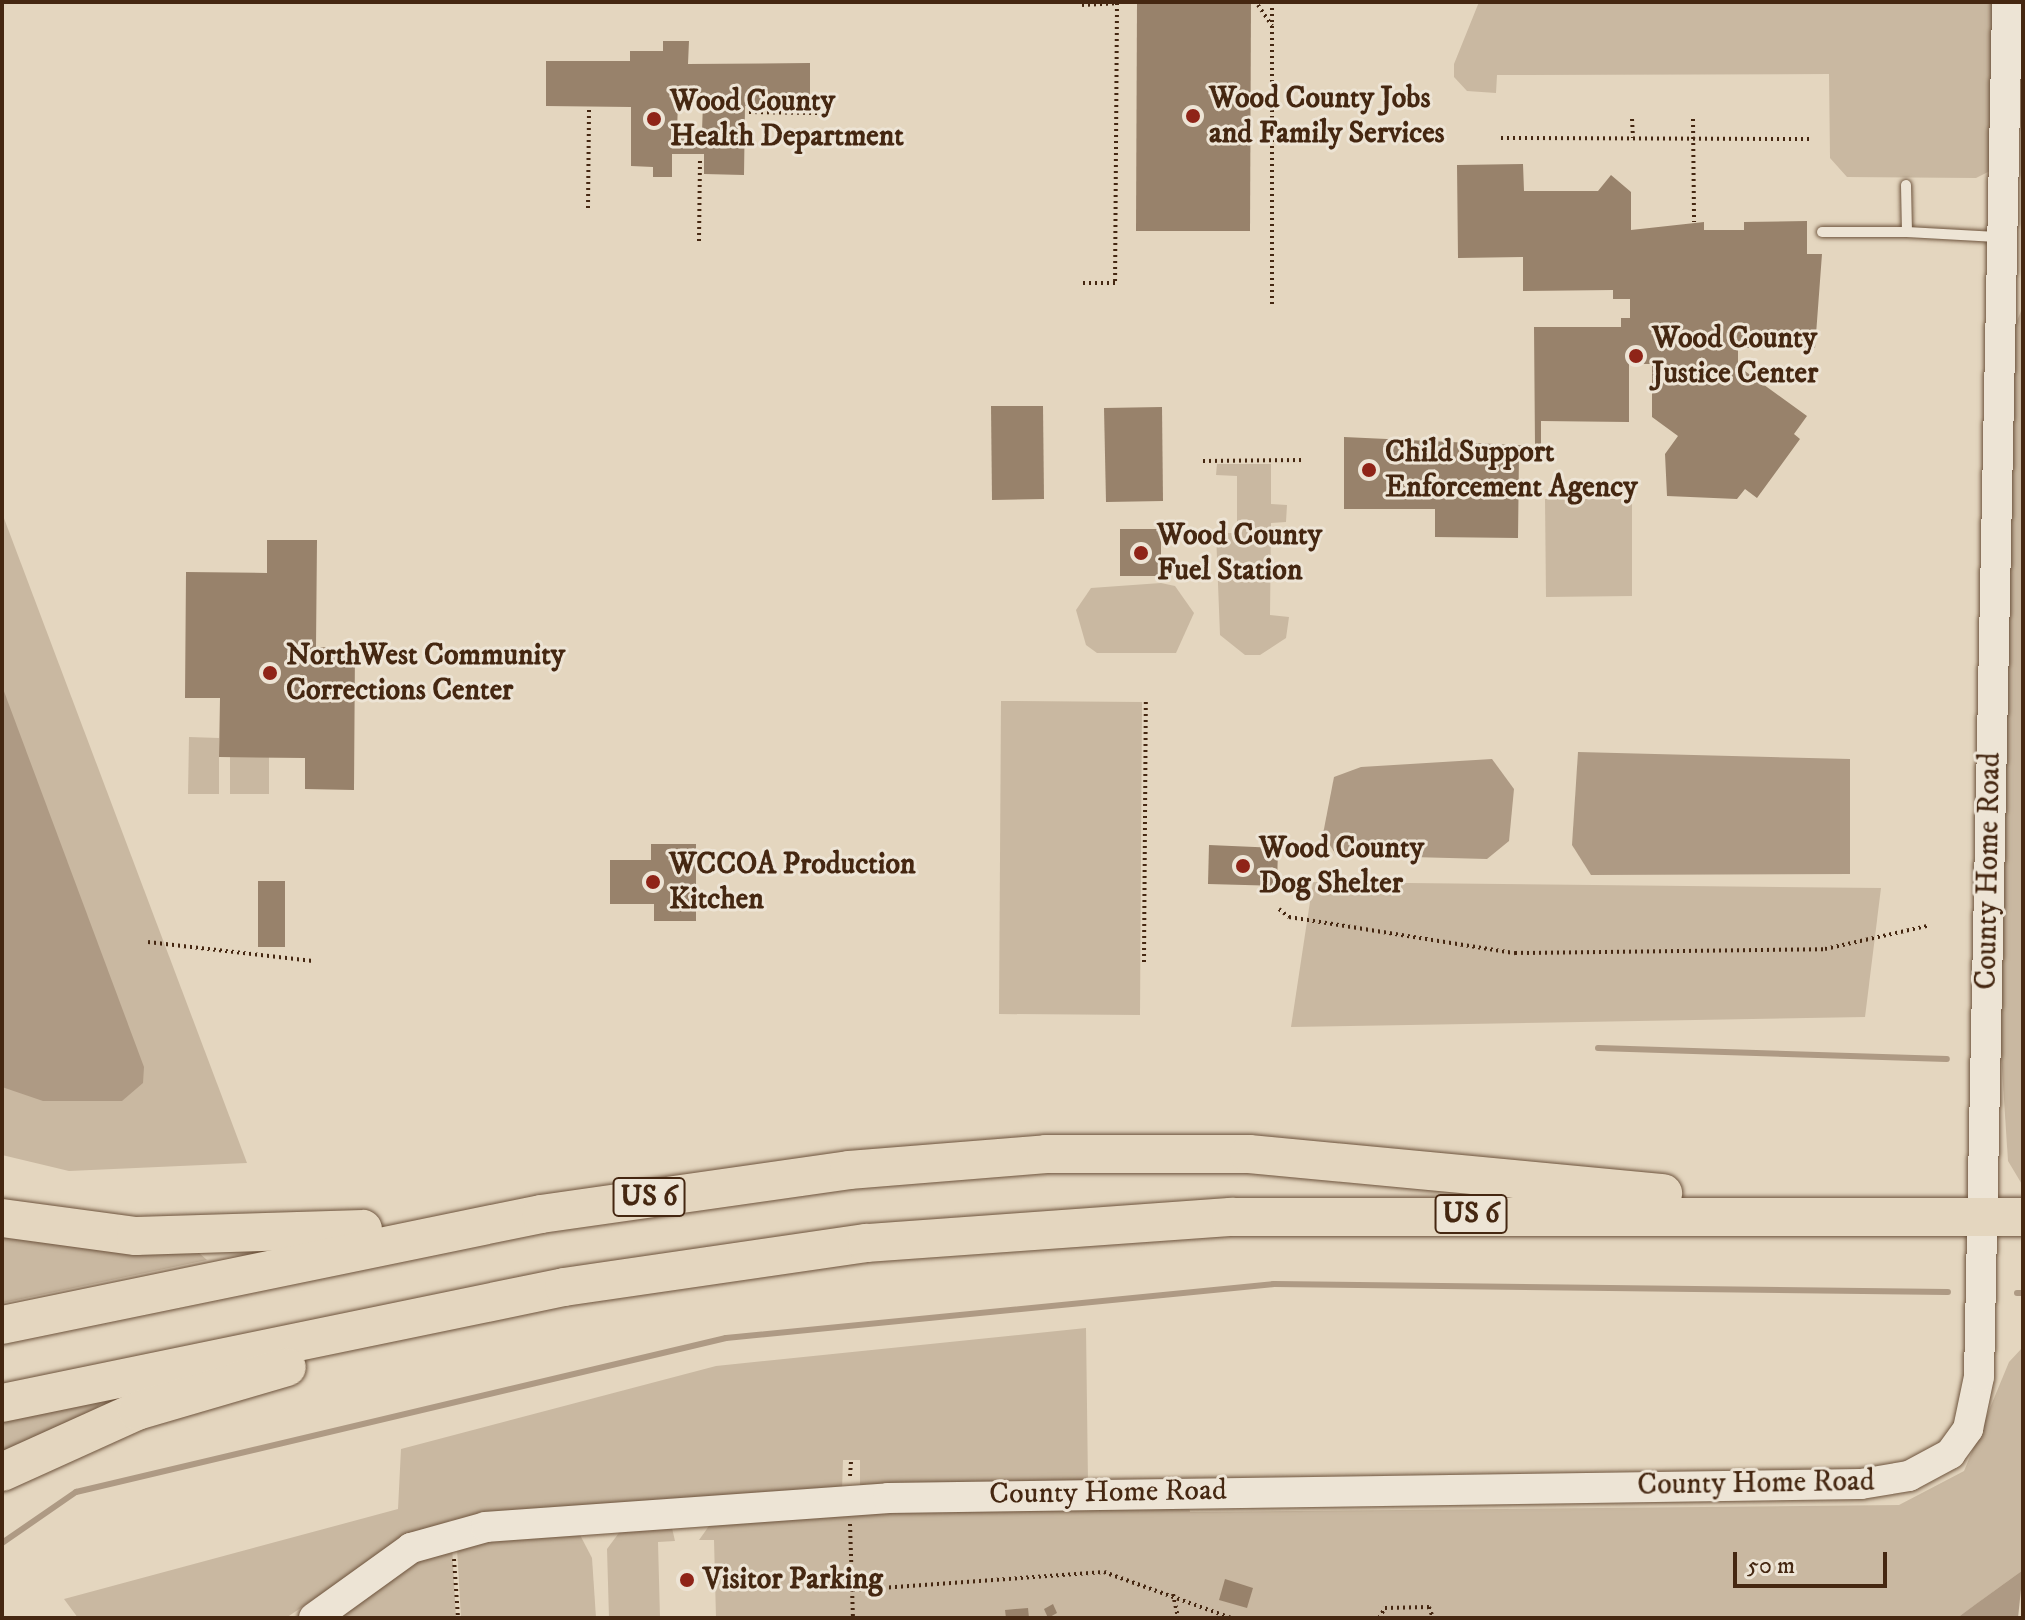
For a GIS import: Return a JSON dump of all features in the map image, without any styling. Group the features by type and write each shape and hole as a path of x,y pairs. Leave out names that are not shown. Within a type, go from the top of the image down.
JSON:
{"highway":[{"name":"US 6","path":"2,1325 541,1214 849,1170 1129,1151 1406,1166 1841,1214"},
{"path":"2,1218 110,1234 246,1236 541,1214"},
{"name":"US 6","path":"2,1403 564,1287 867,1243 1101,1223 1841,1214 2023,1217"},
{"path":"2,1472 137,1411 564,1287"}],"street":[{"name":"County Home Road","path":"314,1618 385,1563 453,1532 849,1502 1901,1478 1950,1454 1974,1414 1983,1216 2009,252 2007,2"}],"lane":[{"path":"1906,185 1907,232"},
{"path":"1822,232 1907,232 2009,252"}],"path":[{"path":"1082,5 1117,3 1115,283 1083,283"},
{"path":"1272,26 1260,5 1272,3 1272,26 1272,304"},
{"path":"588,208 589,109"},
{"path":"749,112 821,113"},
{"path":"1632,119 1633,138"},
{"path":"1693,119 1694,222"},
{"path":"1501,138 1813,139"},
{"path":"699,241 700,159"},
{"path":"1203,461 1305,460"},
{"path":"1144,962 1146,698"},
{"path":"1279,909 1289,917 1515,953 1825,949 1927,926"},
{"path":"148,942 313,961"},
{"path":"851,1460 849,1502 853,1618"},
{"path":"453,1532 458,1618"},
{"path":"853,1590 1074,1571 1120,1574 1231,1618"},
{"path":"1173,1594 1178,1618"},
{"path":"1379,1618 1385,1608 1429,1607 1433,1618"}],"shaded area":[{"path":"1479,2 1995,2 1990,171 1976,178 1847,177 1830,158 1829,74 1497,75 1496,93 1467,91 1454,77 1454,64"},
{"path":"2023,306 2023,1186 2008,1161 1999,1022 2013,331"},
{"path":"1217,464 1271,464 1271,504 1287,505 1286,522 1271,523 1270,615 1289,617 1286,638 1260,655 1245,655 1220,635 1216,533 1237,533 1237,476 1216,475"},
{"path":"1545,499 1632,499 1632,596 1546,597"},
{"path":"2,513 247,1163 69,1171 2,1155"},
{"path":"1161,583 1175,586 1194,613 1176,653 1097,653 1086,645 1076,610 1091,588"},
{"path":"2,686 144,1067 143,1083 122,1101 43,1101 2,1087"},
{"path":"1001,701 1142,702 1140,1015 999,1014"},
{"path":"189,737 219,738 219,794 188,794"},
{"path":"1578,752 1850,759 1850,874 1591,875 1572,845"},
{"path":"230,757 269,757 269,794 230,794"},
{"path":"1492,759 1514,789 1509,841 1487,859 1336,855 1323,834 1334,777 1361,767"},
{"path":"1313,882 1881,888 1865,1017 1291,1027"},
{"path":"2,1231 198,1252 207,1260 2,1303"},
{"path":"1086,1328 1088,1483 860,1489 860,1460 843,1460 842,1490 451,1520 393,1545 286,1618 78,1618 64,1599 398,1509 401,1449 716,1366"},
{"path":"2023,1347 2023,1570 1957,1618 716,1618 714,1540 699,1540 709,1526 891,1509 1189,1502 1190,1512 1899,1505 1964,1471 2009,1362"},
{"path":"103,1399 96,1410 2,1454 2,1421"},
{"path":"672,1528 675,1541 658,1542 660,1618 609,1618 607,1549 621,1530"},
{"path":"578,1531 592,1558 596,1618 461,1618 457,1548 465,1540"},
{"path":"452,1546 456,1618 326,1618 374,1579"},
{"path":"2023,1570 2018,1618 1957,1618 1976,1604"}],"building":[{"name":"Wood County Jobs and Family Services","path":"1137,2 1251,2 1250,231 1136,231"},
{"name":"Wood County Health Department","path":"663,41 689,41 688,64 810,63 810,107 745,106 744,175 704,174 704,154 672,154 672,177 653,177 653,167 631,166 631,107 546,106 546,61 630,61 630,51 663,51","holes":["678,103 703,103 702,131 677,131"]},
{"name":"Wood County Justice Center","path":"1523,164 1524,191 1598,191 1611,175 1631,192 1631,230 1704,222 1704,230 1744,230 1744,222 1807,221 1807,254 1822,254 1815,348 1738,348 1738,366 1807,416 1794,434 1800,439 1757,498 1745,489 1737,499 1667,496 1665,454 1678,436 1652,417 1652,364 1629,364 1629,422 1541,421 1541,454 1519,454 1518,538 1435,537 1435,509 1344,509 1344,437 1535,446 1534,327 1621,327 1621,318 1630,318 1630,299 1613,299 1613,290 1523,291 1523,257 1458,258 1457,165"},
{"path":"991,406 1043,406 1044,499 992,500"},
{"path":"1162,407 1163,501 1106,502 1104,408"},
{"name":"Wood County Fuel Station","path":"1120,529 1161,529 1161,576 1120,576"},
{"name":"NorthWest Community Corrections Center","path":"267,540 317,540 316,647 355,648 354,790 305,789 305,758 219,757 220,698 185,698 186,572 267,573"},
{"name":"WCCOA Production Kitchen","path":"651,844 696,844 696,921 654,921 654,904 610,904 610,860 651,860"},
{"name":"Wood County Dog Shelter","path":"1209,845 1278,848 1277,886 1208,884"},
{"path":"258,881 285,881 285,947 258,947"},
{"path":"1225,1579 1253,1588 1247,1608 1219,1600"},
{"path":"1053,1604 1057,1613 1048,1618 1044,1609"},
{"path":"1028,1608 1029,1618 1006,1618 1005,1610"}],"waterway":[{"path":"1598,1048 1947,1059"},
{"path":"2,1543 76,1492 726,1338 1274,1284 1948,1292"},
{"path":"2017,1293 2023,1293"}],"place":[{"name":"Wood County Jobs and Family Services","path":"1193,116"},
{"name":"Wood County Health Department","path":"654,119"},
{"name":"Wood County Justice Center","path":"1636,356"},
{"name":"Child Support Enforcement Agency","path":"1369,470"},
{"name":"Wood County Fuel Station","path":"1141,553"},
{"name":"NorthWest Community Corrections Center","path":"270,673"},
{"name":"Wood County Dog Shelter","path":"1243,866"},
{"name":"WCCOA Production Kitchen","path":"653,882"},
{"name":"Visitor Parking","path":"687,1580"}]}
